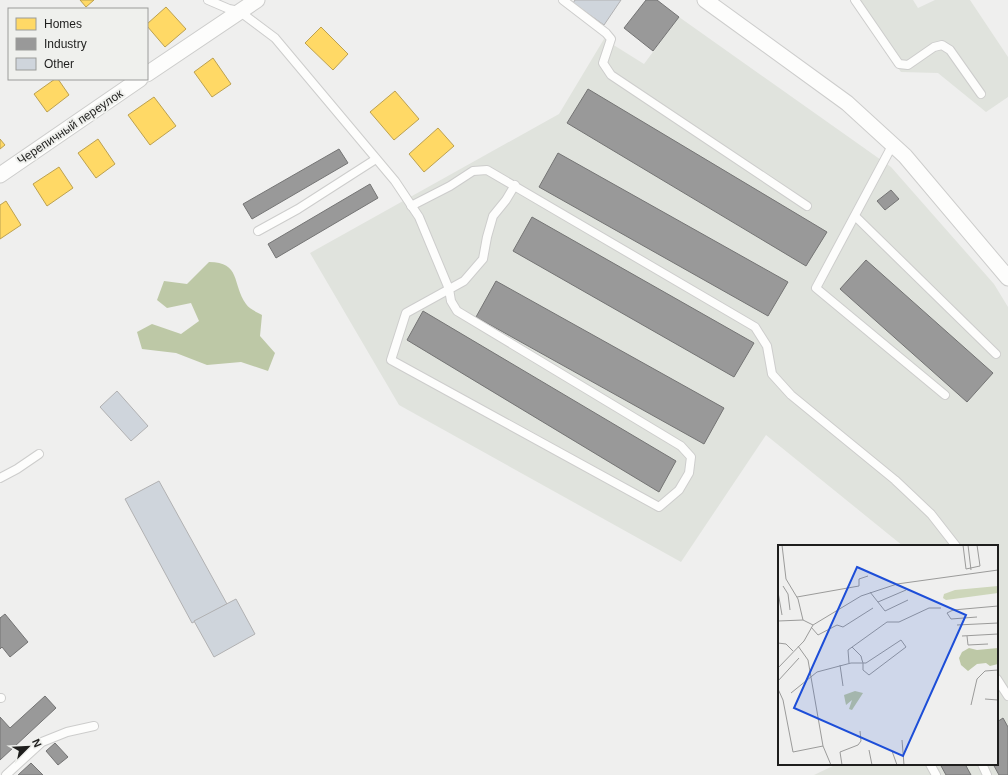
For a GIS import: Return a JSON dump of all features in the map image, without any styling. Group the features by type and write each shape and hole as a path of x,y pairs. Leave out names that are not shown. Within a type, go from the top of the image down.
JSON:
{"street":[{"path":"148,73 238,11 257,0"},
{"path":"705,0 847,103 893,144 906,156 1008,278"},
{"name":"Черепичный переулок","path":"0,175 139,80"}],"lane":[{"path":"208,0 229,9 238,11 275,38 395,181 419,217 450,290 451,301 457,311 681,446 691,457 689,473 679,490 659,506 391,360 406,314 450,290 464,280 483,259 493,216 506,200 515,185"},
{"path":"563,0 606,33 610,39 603,63 611,75 807,206"},
{"path":"855,0 899,64 908,65 934,47 942,45 950,50 981,94"},
{"path":"893,144 816,288 945,395"},
{"path":"258,231 298,209 376,159"},
{"path":"411,206 450,186 473,171 487,170 756,327 767,346 772,374 776,380 791,395 895,480 931,514 955,545"},
{"path":"855,216 996,354"},
{"path":"0,478 17,469 39,454"},
{"path":"998,681 1008,696"},
{"path":"6,775 42,742 67,732 94,726"},
{"path":"931,765 936,775"},
{"path":"982,765 987,775"}],"shaded area":[{"path":"850,0 913,0 918,8 935,0 970,0 1008,57 1008,97 986,112 938,73 901,72"},
{"path":"679,17 891,167 994,284 1008,307 1008,775 814,775 835,765 998,765 998,545 902,545 766,435 681,562 399,405 310,253 559,114 604,39 644,64"},
{"path":"209,262 219,263 231,270 247,306 262,315 260,336 275,353 268,371 241,362 207,365 176,353 142,349 137,332 152,324 181,334 199,321 191,303 167,308 157,300 164,281 187,284"}],"building: Homes":[{"path":"80,0 94,0 86,7"},
{"path":"166,7 186,29 165,47 148,27 148,23"},
{"path":"321,27 348,54 333,70 305,43"},
{"path":"213,58 231,84 212,97 194,72"},
{"path":"54,80 59,80 69,95 47,112 34,94"},
{"path":"395,91 419,119 394,140 370,112"},
{"path":"154,97 176,126 150,145 128,115"},
{"path":"438,128 454,146 424,172 409,154"},
{"path":"0,139 5,145 0,149"},
{"path":"98,139 115,164 96,178 78,153"},
{"path":"59,167 73,188 47,206 33,184"},
{"path":"6,201 21,225 0,239 0,205"}],"building: Industry":[{"path":"646,0 657,0 679,17 653,51 624,28"},
{"path":"588,89 827,232 806,266 567,123"},
{"path":"339,149 348,163 252,219 243,204"},
{"path":"558,153 788,282 768,316 539,187"},
{"path":"370,184 378,198 276,258 268,244"},
{"path":"891,190 899,199 885,210 877,201"},
{"path":"532,217 754,343 734,377 513,251"},
{"path":"866,260 993,373 967,402 840,289"},
{"path":"496,281 724,408 704,444 476,317"},
{"path":"423,311 676,461 659,492 407,340"},
{"path":"5,614 28,642 10,657 2,647 0,649 0,618"},
{"path":"45,696 56,708 0,760 0,717 10,728"},
{"path":"1003,718 1008,727 1008,775 999,775 994,765 998,765 998,721"},
{"path":"55,743 68,757 58,765 46,751"},
{"path":"31,763 43,775 18,775"},
{"path":"941,765 966,765 971,775 946,775"}],"building: Other":[{"path":"575,0 621,0 604,25 573,3"},
{"path":"117,391 148,426 131,441 100,407"},
{"path":"159,481 227,604 192,623 125,499"},
{"path":"236,599 255,634 214,657 194,621"}]}
